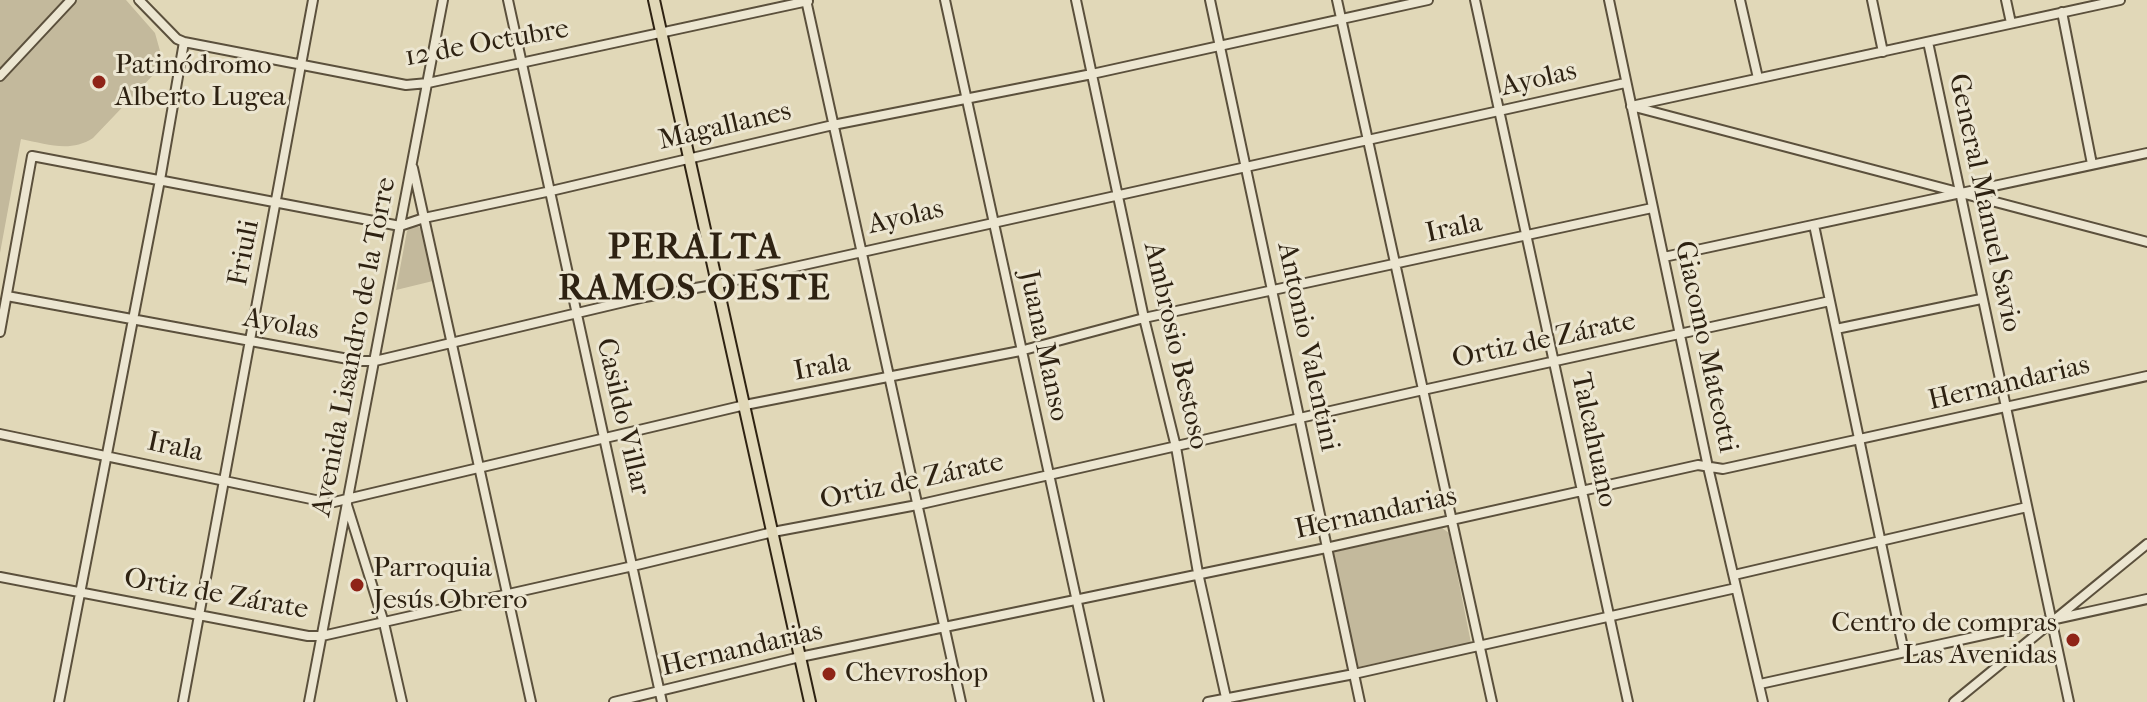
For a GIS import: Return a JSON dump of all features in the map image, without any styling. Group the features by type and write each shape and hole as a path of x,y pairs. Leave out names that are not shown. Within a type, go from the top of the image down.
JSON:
{"main road":[{"path":"654,0 810,702"}],"street":[{"path":"0,76 71,0"},
{"path":"59,702 184,42 177,39 139,0"},
{"name":"Friuli","path":"183,702 313,0"},
{"name":"Avenida Lisandro de la Torre","path":"309,702 443,0"},
{"name":"Casildo Villar","path":"508,0 662,702"},
{"path":"807,0 961,702"},
{"name":"12 de Octubre","path":"184,42 406,85 428,83 807,0"},
{"name":"Juana Manso","path":"945,0 1099,702"},
{"name":"Ambrosio Bestoso","path":"1076,0 1144,318 1176,447 1198,573 1227,700"},
{"name":"Antonio Valentini","path":"1210,0 1360,702"},
{"path":"1337,0 1492,702"},
{"name":"Magallanes","path":"7,296 32,156 400,226 833,125 1092,74 1428,0"},
{"name":"Talcahuano","path":"1475,0 1628,702"},
{"name":"Giacomo Mateotti","path":"1609,0 1708,467 1763,702"},
{"path":"1740,0 1758,78"},
{"path":"1872,0 1883,52"},
{"path":"2006,0 2011,23"},
{"path":"1631,106 2120,0"},
{"path":"2062,12 2092,164"},
{"name":"General Manuel Savio","path":"1928,42 2069,702"},
{"name":"Ayolas","path":"7,296 250,342 359,361 375,361 645,297 718,284 1117,193 1625,83"},
{"path":"1631,106 1959,195 2147,242"},
{"path":"1664,257 2147,153"},
{"path":"412,164 531,702"},
{"name":"Irala","path":"0,434 330,503 348,502 480,467 745,405 1020,351 1144,318 1652,208"},
{"path":"1814,225 1904,652"},
{"path":"0,332 7,296"},
{"path":"1836,329 1981,299"},
{"name":"Ortiz de Zárate","path":"0,577 308,636 322,636 773,532 917,505 1830,301"},
{"name":"Hernandarias","path":"614,702 800,657 1326,548 1698,465 1723,469 2147,376"},
{"path":"348,502 384,623 402,702"},
{"path":"1734,575 2027,507"},
{"path":"1954,702 2147,544"},
{"path":"1208,702 1354,674 1736,588"},
{"path":"1760,684 2147,599"}],"shaded area":[{"path":"0,0 126,0 155,33 162,58 156,72 93,138 67,146 21,139 0,253"},
{"path":"412,225 422,229 433,281 396,290 407,231"},
{"path":"1442,528 1449,533 1471,643 1358,667 1332,555 1334,552"}],"place":[{"name":"Patinódromo Alberto Lugea","path":"99,82"},
{"name":"Parroquia Jesús Obrero","path":"357,585"},
{"name":"Centro de compras Las Avenidas","path":"2073,640"},
{"name":"Chevroshop","path":"829,674"}],"district":[{"name":"PERALTA RAMOS OESTE","path":"695,270"}]}
